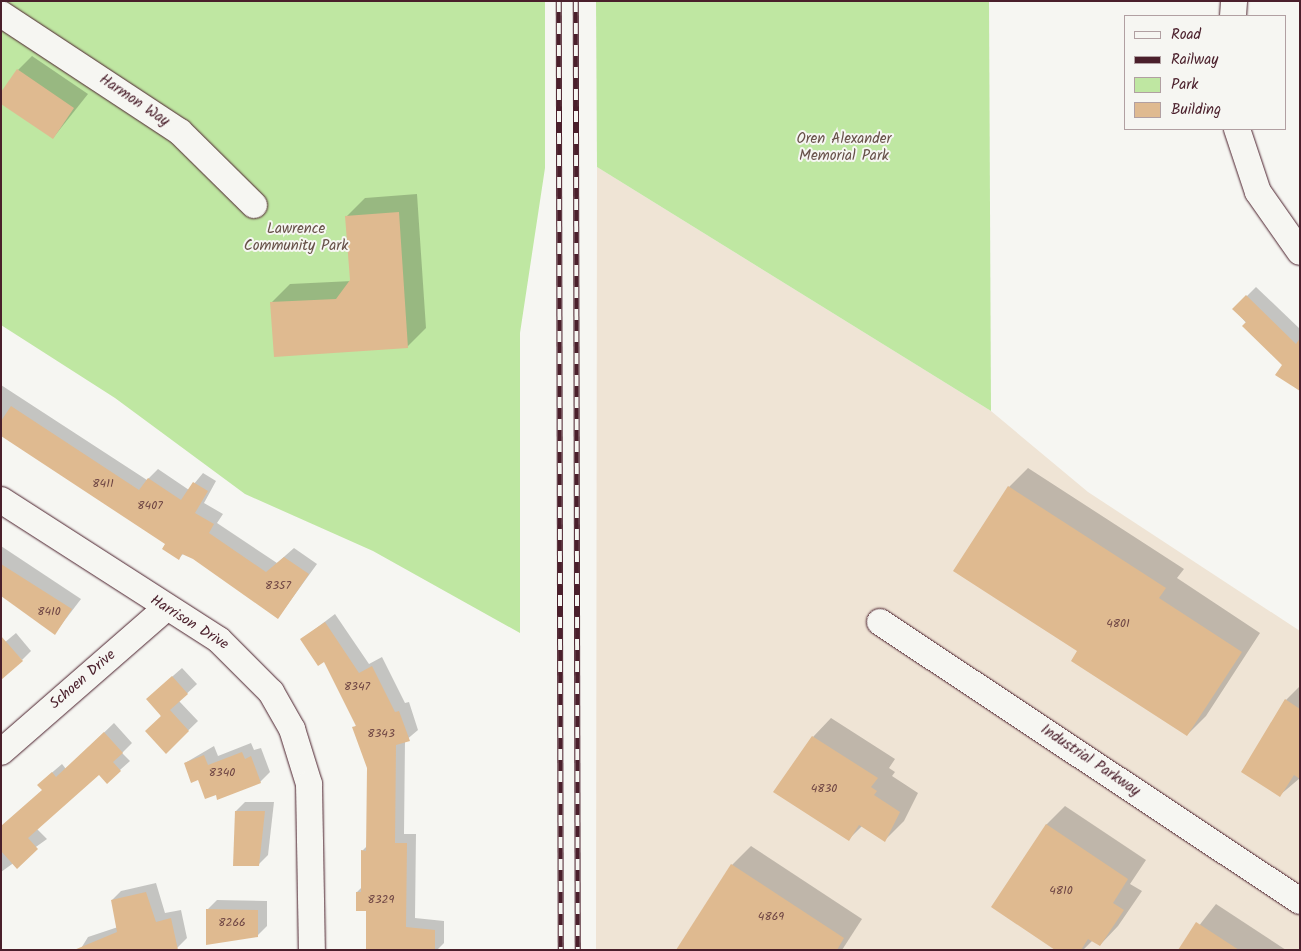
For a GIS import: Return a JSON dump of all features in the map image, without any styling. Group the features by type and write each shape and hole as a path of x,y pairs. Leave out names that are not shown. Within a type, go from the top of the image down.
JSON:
{"street":[{"path":"1233,15 1234,1"},
{"name":"Harmon Way","path":"1,14 180,132 254,205"},
{"path":"1237,130 1258,192 1298,250"},
{"name":"Harrison Drive","path":"1,500 236,654 271,692 292,729 312,806 312,950"},
{"name":"Schoen Drive","path":"1,752 166,609"},
{"name":"Industrial Parkway","path":"880,622 1300,901"}],"shaded area":[{"path":"597,167 991,411 1088,492 1300,631 1300,950 596,950"}],"green space":[{"name":"Lawrence Community Park","path":"1,1 545,1 545,168 520,333 520,633 373,551 245,494 115,398 1,325"},
{"name":"Oren Alexander Memorial Park","path":"596,1 989,1 991,411 597,167"}],"building":[{"path":"17,69 74,108 53,139 1,104 1,92"},
{"path":"399,212 408,348 274,357 270,302 336,299 350,280 345,216"},
{"path":"1246,295 1296,344 1300,338 1300,391 1275,375 1282,365 1242,326 1246,322 1232,309"},
{"path":"11,406 139,490 148,478 181,500 193,482 208,491 195,513 214,524 209,533 266,572 284,557 309,574 278,619 193,559 182,554 179,560 162,549 165,544 1,436 1,421"},
{"path":"1008,486 1166,588 1159,598 1242,652 1187,736 1071,661 1077,651 953,571"},
{"path":"1,564 72,609 55,635 1,596"},
{"path":"325,622 359,673 372,666 395,712 399,711 410,741 396,745 395,843 407,843 406,927 435,930 435,950 366,950 366,911 356,911 356,892 361,892 361,850 366,851 367,768 352,727 356,726 324,662 318,666 300,639"},
{"path":"1,636 23,661 1,680"},
{"path":"172,676 188,694 170,710 189,731 166,754 145,731 161,716 146,699"},
{"path":"1285,699 1300,709 1300,779 1294,775 1280,797 1241,772"},
{"path":"104,732 123,753 113,762 121,771 107,784 99,775 28,838 38,849 17,869 1,851 1,826 42,790 37,785 52,772 56,777"},
{"path":"812,736 878,778 871,787 877,791 874,795 900,812 885,842 859,825 849,841 773,792"},
{"path":"242,752 245,759 251,756 261,783 217,800 216,795 205,799 198,780 191,783 184,763 204,755 208,765"},
{"path":"235,811 265,811 259,866 233,866"},
{"path":"1046,824 1128,879 1113,903 1124,910 1100,946 1088,939 1081,950 1055,950 991,907"},
{"path":"731,864 844,938 837,950 676,950"},
{"path":"146,892 156,922 171,918 178,950 74,950 117,932 111,900"},
{"path":"206,909 258,910 258,937 206,945"},
{"path":"1196,922 1239,950 1178,950"}],"railway":[{"path":"559,1 561,950"},
{"path":"576,1 578,950"}]}
